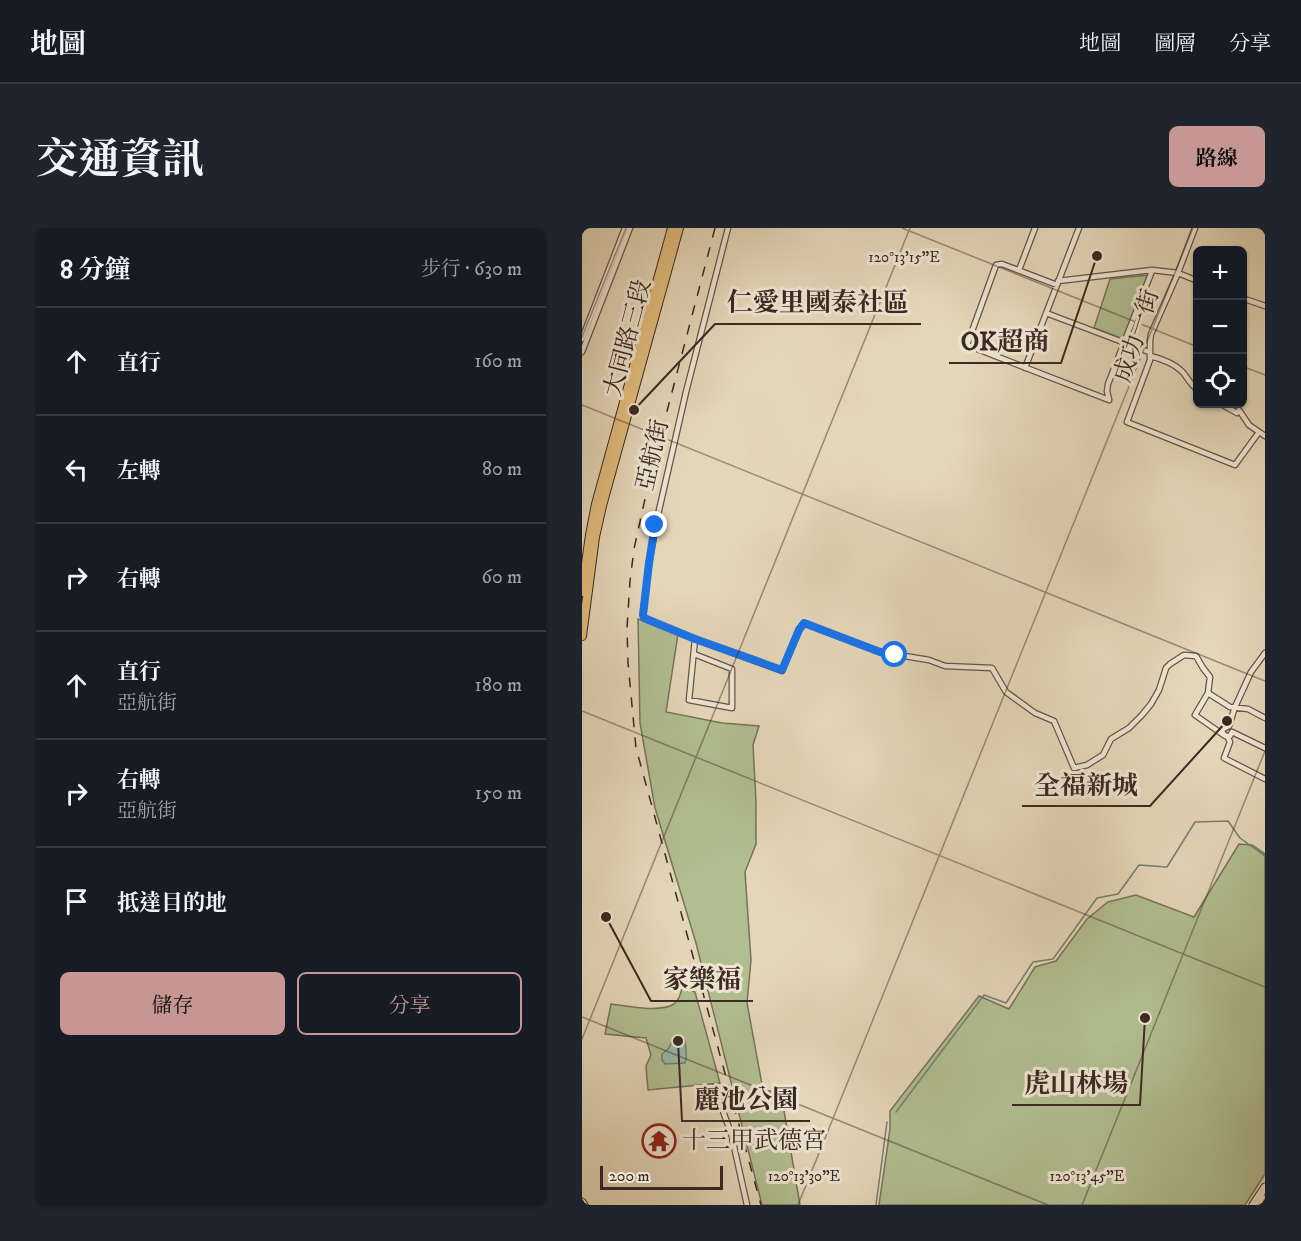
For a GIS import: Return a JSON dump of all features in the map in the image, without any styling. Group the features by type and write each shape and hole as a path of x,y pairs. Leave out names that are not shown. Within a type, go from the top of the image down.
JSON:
{"main road":[{"name":"大同路三段","path":"582,592 589,535 596,504 672,228"},
{"name":"大同路三段","path":"582,636 589,535 607,490 679,228"}],"street":[{"path":"582,339 627,228"},
{"path":"582,352 627,228"},
{"name":"亞航街","path":"728,228 655,525 644,618 782,670 804,623 880,652 929,660 945,666 992,668 1006,692 1035,713 1054,721 1074,768 1087,765 1103,755 1111,739 1129,728 1142,715 1159,690 1166,668 1184,655 1196,656 1210,676 1208,693"},
{"path":"1019,270 1035,228"},
{"path":"1025,368 1078,228"},
{"name":"成功一街","path":"1195,228 1151,334 1150,360 1127,422 1235,465 1259,432"},
{"path":"1152,270 1107,388 1109,400 967,345 996,265 1002,264 1058,283 1152,270 1178,273 1193,279"},
{"path":"1247,300 1265,306"},
{"path":"1046,313 1124,342 1168,362 1179,369 1193,387"},
{"path":"1228,408 1237,413 1239,410 1249,424 1265,436"},
{"path":"694,654 732,669 732,708 689,700 695,639"},
{"path":"1265,653 1251,672 1222,732 1230,742 1224,758 1265,779"},
{"path":"1226,736 1195,715 1208,693 1230,707 1248,709 1265,718"},
{"path":"1226,727 1232,728 1233,732 1265,748"},
{"path":"1226,736 1230,736 1233,732"},
{"path":"714,1087 731,1133 747,1205"},
{"path":"1253,1205 1265,1186"},
{"path":"1261,1205 1265,1199"}],"shaded area":[{"path":"1148,275 1123,339 1094,328 1110,279"},
{"path":"638,619 678,634 666,712 722,723 759,726 753,745 756,844 745,872 751,960 747,1003 763,1090 781,1093 800,1205 762,1205 696,943 655,808 640,723"},
{"path":"1239,844 1252,845 1265,854 1265,1174 1245,1205 879,1205 890,1129 890,1111 979,996 1009,1009 1035,967 1056,961 1087,919 1108,902 1136,895 1194,917"},
{"path":"682,987 695,992 720,1083 648,1090 646,1066 651,1055 646,1038 605,1034 611,1004 643,1008 668,1007 677,1001"},
{"path":"680,1037 685,1043 685,1063 665,1064 662,1054 673,1040"}],"waterway":[{"path":"896,1112 984,995 1006,1003 1033,962 1053,959 1097,898 1118,894 1139,865 1167,867 1195,822 1228,821 1240,838 1265,856"},
{"path":"876,1205 887,1122"}],"railway":[{"path":"715,228 650,476 634,549 627,628 628,663 636,748 761,1205"}],"place":[{"name":"OK超商","path":"1097,256"},
{"name":"仁愛里國泰社區","path":"634,410"},
{"name":"全福新城","path":"1227,721"},
{"name":"家樂福","path":"606,917"},
{"name":"虎山林場","path":"1145,1018"},
{"name":"麗池公園","path":"678,1041"},
{"name":"十三甲武德宮","path":"659,1141"}],"route":[{"path":"655,525 644,618 782,670 804,623 880,652 895,655"}]}
